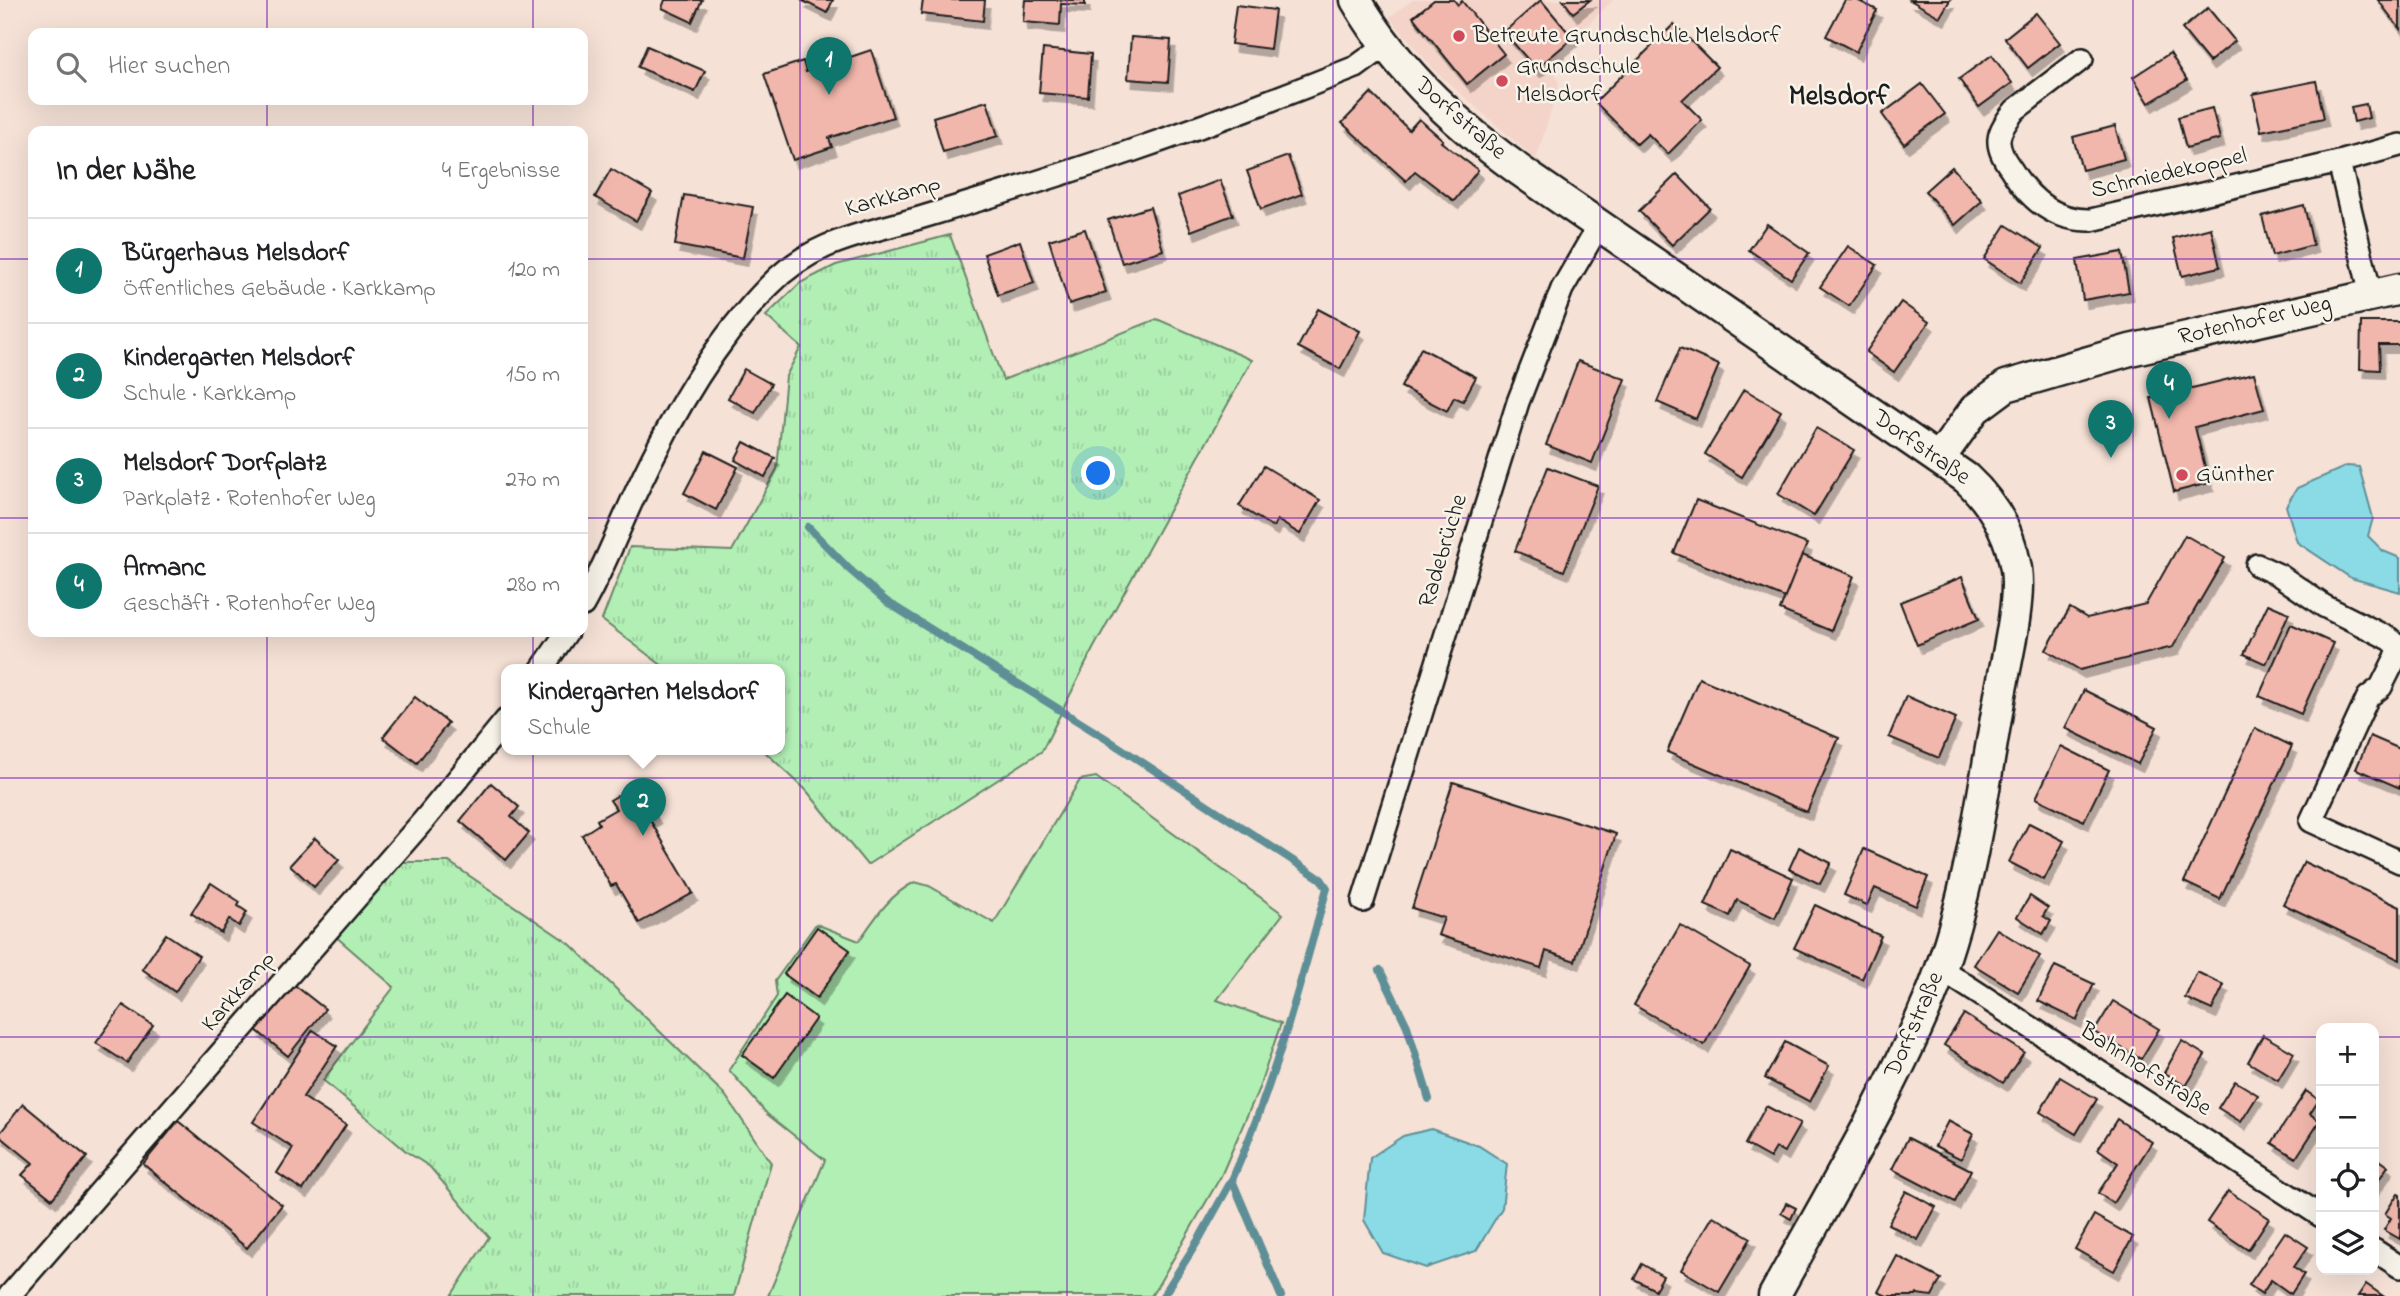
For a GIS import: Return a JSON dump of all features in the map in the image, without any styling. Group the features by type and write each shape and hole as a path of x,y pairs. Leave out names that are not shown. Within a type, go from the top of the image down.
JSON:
{"street":[{"name":"Dorfstraße","path":"1356,0 1409,74 1437,104 1518,170 1966,478 1987,498 2000,519 2016,568 2010,640 1976,832 1941,969 1892,1080 1773,1296"},
{"name":"Karkkamp","path":"588,595 658,445 680,405 738,321 769,285 806,255 866,231 924,217 1129,152 1356,67 1387,45"},
{"name":"Schmiedekoppel","path":"2082,59 2015,110 1998,139 2000,151 2026,192 2054,212 2079,220 2091,220 2339,162 2400,145"},
{"path":"2339,162 2371,295"},
{"name":"Radebrüche","path":"1363,901 1518,402 1562,289 1599,225"},
{"name":"Rotenhofer Weg","path":"1939,459 1975,409 2006,386 2130,350 2400,289"},
{"path":"2257,565 2279,575 2324,606 2397,645 2391,691 2368,697 2311,821 2400,862"},
{"path":"545,664 564,637"},
{"name":"Karkkamp","path":"9,1296 424,820 501,726"},
{"name":"Bahnhofstraße","path":"1941,969 2316,1213"},
{"path":"2379,1253 2400,1267"}],"shaded area":[{"name":"Grundschule Melsdorf","path":"1413,0 1613,0 1557,57 1554,68 1559,85 1536,160 1435,71 1389,17"}],"green space":[{"path":"950,235 1003,380 1157,319 1252,360 1093,649 1042,751 867,865 806,790 768,755 785,755 785,664 660,664 602,620 630,547 732,551 777,469 786,376 801,347 766,316 800,283 836,265"},
{"path":"1096,777 1283,914 1217,1000 1281,1023 1259,1088 1221,1176 1157,1287 1151,1296 768,1296 825,1160 767,1114 729,1070 777,996 775,981 816,924 859,941 891,900 915,882 929,886 994,923 1080,780"},
{"path":"400,862 449,862 570,944 725,1095 771,1163 734,1296 451,1296 489,1237 430,1167 407,1152 323,1080 394,987 334,935"}],"water":[{"path":"2347,466 2359,467 2373,518 2368,536 2383,551 2400,558 2400,592 2351,578 2297,542 2286,506 2297,488"},
{"path":"1431,1129 1479,1146 1507,1164 1502,1208 1476,1251 1426,1268 1383,1253 1364,1220 1370,1158 1403,1136"}],"building":[{"path":"665,0 702,0 692,22 662,8"},
{"path":"801,0 833,0 827,13"},
{"path":"923,0 985,0 983,21 921,14"},
{"path":"1025,0 1085,0 1085,5 1061,4 1060,25 1023,22"},
{"name":"Betreute Grundschule Melsdorf","path":"1434,0 1454,0 1458,5 1462,1 1504,54 1467,84 1413,17"},
{"path":"1541,0 1573,38 1536,69 1504,32"},
{"path":"1563,0 1590,0 1573,13"},
{"path":"1845,0 1857,0 1877,10 1856,52 1826,36"},
{"path":"1910,0 1950,0 1940,17"},
{"path":"2378,0 2400,0 2400,29"},
{"path":"1236,5 1275,10 1270,49 1231,44"},
{"path":"2208,8 2235,41 2209,62 2182,29"},
{"path":"2036,13 2060,43 2028,68 2005,38"},
{"path":"1674,24 1717,67 1682,100 1702,120 1668,154 1648,134 1637,144 1595,102"},
{"path":"1131,37 1171,40 1168,82 1128,79"},
{"path":"647,46 705,71 695,92 638,67"},
{"path":"1043,49 1091,54 1088,97 1039,93"},
{"path":"871,50 893,117 829,138 832,147 793,160 764,74 803,61 806,72"},
{"path":"2170,53 2187,80 2149,103 2133,77"},
{"path":"1992,55 2012,83 1979,107 1959,79"},
{"path":"2316,81 2324,118 2261,131 2253,94"},
{"path":"1922,84 1945,114 1904,144 1882,114"},
{"path":"1371,93 1409,130 1419,119 1443,140 1441,142 1478,170 1454,201 1415,171 1406,181 1342,123"},
{"path":"987,101 998,136 943,152 933,117"},
{"path":"2366,104 2369,118 2354,122 2351,107"},
{"path":"2212,108 2220,139 2186,148 2178,117"},
{"path":"2115,126 2124,159 2082,170 2073,137"},
{"path":"1288,156 1302,194 1261,209 1247,171"},
{"path":"1952,167 1982,201 1955,225 1925,191"},
{"path":"611,169 652,193 636,221 595,197"},
{"path":"1677,174 1710,208 1672,245 1639,211"},
{"path":"1220,180 1233,215 1191,231 1178,196"},
{"path":"684,195 753,207 743,258 675,245"},
{"path":"2304,205 2313,245 2272,256 2262,216"},
{"path":"1150,207 1163,250 1122,263 1108,220"},
{"path":"1767,224 1809,253 1791,279 1749,250"},
{"path":"2006,225 2043,248 2020,283 1984,259"},
{"path":"2211,228 2220,267 2182,276 2173,238"},
{"path":"1085,229 1106,292 1069,304 1049,240"},
{"path":"1020,241 1034,283 998,295 984,254"},
{"path":"1848,246 1877,265 1849,306 1820,287"},
{"path":"2122,252 2129,292 2083,300 2077,260"},
{"path":"1901,302 1929,322 1894,372 1866,352"},
{"path":"1318,309 1360,331 1340,369 1298,347"},
{"path":"2361,322 2400,322 2400,345 2379,345 2380,370 2360,369"},
{"path":"1421,348 1476,377 1463,401 1454,397 1447,411 1401,387"},
{"path":"1680,348 1719,365 1696,419 1657,402"},
{"path":"1578,361 1625,379 1592,463 1546,445"},
{"path":"744,369 771,384 755,413 728,398"},
{"path":"2254,373 2264,409 2195,427 2209,483 2174,492 2151,398"},
{"path":"1744,389 1781,411 1742,477 1705,454"},
{"path":"1816,428 1854,450 1814,516 1778,494"},
{"path":"744,442 775,458 765,477 735,460"},
{"path":"706,451 738,467 716,510 684,493"},
{"path":"1264,466 1320,500 1300,534 1277,520 1273,527 1239,506"},
{"path":"1548,467 1598,486 1564,571 1515,551"},
{"path":"1696,500 1807,544 1785,598 1674,553"},
{"path":"2185,535 2225,558 2173,647 2080,670 2046,650 2070,608 2087,618 2146,604"},
{"path":"1802,555 1854,576 1831,631 1780,610"},
{"path":"1962,577 1979,619 1917,645 1900,602"},
{"path":"2268,604 2289,613 2266,664 2244,654"},
{"path":"2291,624 2333,643 2301,714 2259,696"},
{"path":"1699,678 1839,738 1807,812 1667,752"},
{"path":"2084,690 2157,727 2138,764 2065,728"},
{"path":"1906,696 1956,718 1939,758 1889,737"},
{"path":"415,697 448,723 417,763 383,737"},
{"path":"2255,728 2292,746 2220,899 2184,882"},
{"path":"2370,736 2400,749 2400,788 2356,769"},
{"path":"2061,746 2109,770 2084,821 2036,798"},
{"path":"646,779 654,792 645,797 656,816 650,820 693,893 639,923 616,884 611,886 582,835 599,824 597,820 616,809 610,800"},
{"path":"1453,782 1616,834 1575,961 1546,951 1541,968 1438,935 1444,918 1412,908"},
{"path":"491,783 519,807 511,817 529,833 506,860 460,821"},
{"path":"2029,823 2064,841 2044,880 2009,862"},
{"path":"315,838 339,860 314,887 290,865"},
{"path":"1799,847 1831,863 1820,884 1789,869"},
{"path":"1730,849 1793,878 1775,918 1737,900 1730,916 1705,905"},
{"path":"1864,849 1928,877 1916,906 1875,888 1867,905 1844,895"},
{"path":"2304,862 2400,907 2400,960 2283,904"},
{"path":"211,883 240,902 238,906 247,912 239,926 229,919 221,933 191,913"},
{"path":"2030,896 2048,908 2043,916 2051,921 2043,934 2017,917"},
{"path":"1815,905 1881,936 1862,979 1794,948"},
{"path":"1680,925 1750,966 1704,1045 1634,1005"},
{"path":"817,927 850,950 817,998 784,974"},
{"path":"1997,929 2040,956 2018,992 1974,965"},
{"path":"166,934 199,956 175,992 142,969"},
{"path":"2055,966 2094,984 2077,1020 2038,1001"},
{"path":"2197,972 2224,985 2212,1010 2185,998"},
{"path":"292,983 325,1009 288,1056 256,1030"},
{"path":"785,995 816,1018 774,1078 742,1055"},
{"path":"2113,1001 2159,1029 2141,1059 2094,1032"},
{"path":"123,1005 153,1025 127,1063 96,1043"},
{"path":"1964,1014 2024,1052 2003,1083 1944,1045"},
{"path":"313,1030 337,1046 303,1097 346,1125 303,1190 277,1173 293,1148 253,1122"},
{"path":"2263,1035 2294,1053 2278,1080 2248,1062"},
{"path":"2182,1041 2205,1055 2186,1086 2164,1073"},
{"path":"1785,1042 1829,1066 1810,1102 1765,1078"},
{"path":"2060,1077 2097,1099 2076,1134 2040,1112"},
{"path":"2235,1081 2258,1095 2241,1122 2218,1108"},
{"path":"2306,1091 2316,1098 2316,1105 2310,1114 2316,1118 2316,1127 2296,1158 2272,1143"},
{"path":"23,1104 87,1157 52,1199 22,1175 33,1163 0,1136"},
{"path":"1766,1106 1800,1124 1784,1152 1776,1148 1770,1158 1745,1144"},
{"path":"2117,1119 2152,1142 2113,1203 2098,1193 2118,1163 2098,1149"},
{"path":"178,1121 282,1205 247,1248 143,1164"},
{"path":"1948,1121 1973,1134 1961,1159 1935,1146"},
{"path":"1908,1138 1971,1170 1955,1202 1892,1169"},
{"path":"2379,1160 2388,1166 2379,1180"},
{"path":"1906,1191 1936,1207 1918,1240 1888,1224"},
{"path":"2228,1191 2269,1218 2248,1250 2207,1222"},
{"path":"2398,1193 2400,1239 2384,1230 2391,1218 2385,1214"},
{"path":"1786,1203 1796,1208 1791,1219 1781,1213"},
{"path":"2094,1215 2133,1237 2114,1271 2075,1249"},
{"path":"1713,1216 1751,1238 1719,1292 1681,1270"},
{"path":"2285,1232 2308,1247 2294,1267 2304,1274 2291,1294 2271,1280 2262,1294 2249,1285"},
{"path":"1897,1256 1941,1279 1932,1296 1887,1296 1878,1292"},
{"path":"1642,1264 1663,1276 1655,1290 1634,1279"},
{"path":"2366,1284 2383,1296 2358,1296"}],"waterway":[{"path":"808,527 850,570 887,602 1105,738 1321,879 1327,888 1273,1072 1232,1180 1281,1296"},
{"path":"1380,970 1407,1026 1429,1099"},
{"path":"1163,1296 1232,1180"}],"place":[{"name":"Betreute Grundschule Melsdorf","path":"1459,36"},
{"name":"Grundschule Melsdorf","path":"1502,81"},
{"name":"Bürgerhaus Melsdorf","path":"829,95"},
{"name":"Armanc","path":"2169,419"},
{"name":"Melsdorf Dorfplatz","path":"2111,458"},
{"name":"Günther","path":"2182,475"},
{"name":"Kindergarten Melsdorf","path":"643,836"}],"district":[{"name":"Melsdorf","path":"1839,97"}]}
